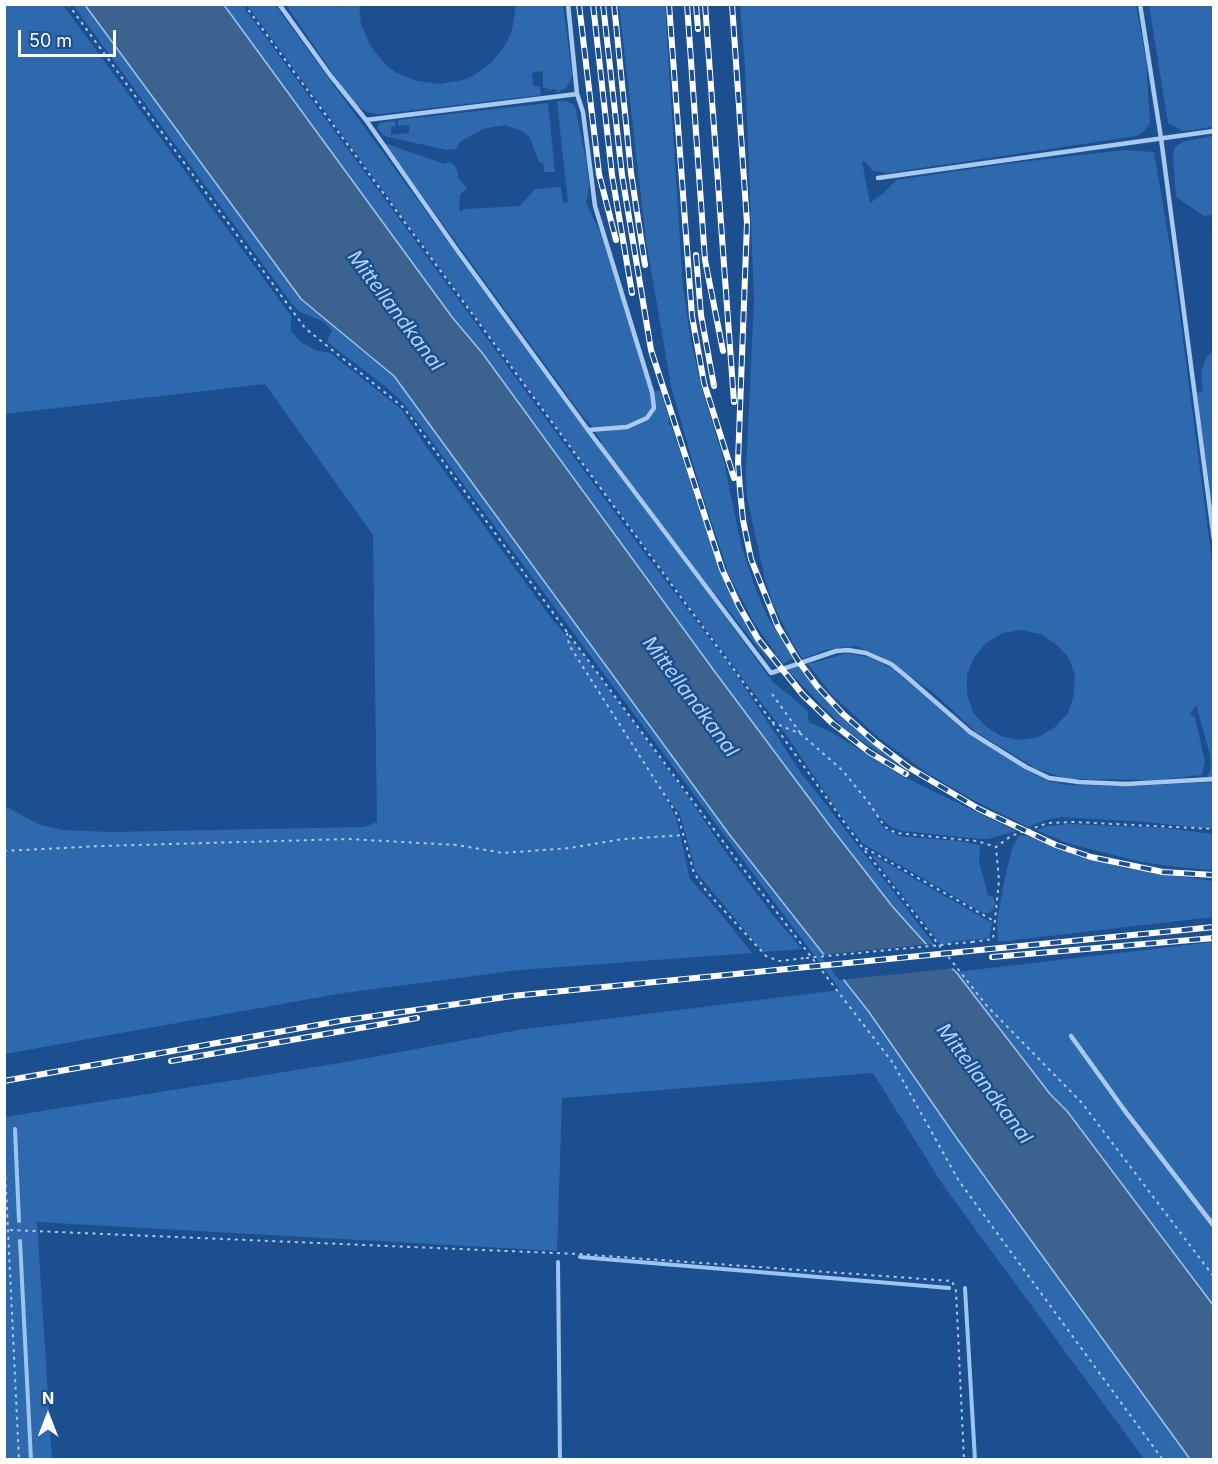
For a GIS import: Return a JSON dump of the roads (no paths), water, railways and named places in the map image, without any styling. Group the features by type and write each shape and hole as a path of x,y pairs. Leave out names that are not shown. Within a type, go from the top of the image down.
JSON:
{"lane":[{"path":"279,4 366,120 588,430 771,673 836,651 866,653 891,664 970,732 1026,767 1049,778 1126,784 1214,779"},
{"path":"568,4 577,94 583,112 595,206 652,392 654,408 647,418 627,427 588,430"},
{"path":"1140,4 1161,138 1214,540"},
{"path":"366,120 577,94"},
{"path":"878,178 1214,131"},
{"path":"1071,1036 1125,1111 1214,1226"}],"water":[{"name":"Mittellandkanal","path":"85,5 224,5 452,317 483,354 833,830 892,906 926,944 956,972 1050,1094 1067,1111 1213,1305 1213,1459 1190,1459 958,1140 869,1012 729,834 394,376 301,299"}],"waterway":[{"path":"15,1129 19,1221"},
{"path":"20,1241 31,1460"},
{"path":"580,1257 949,1288"},
{"path":"558,1262 560,1460"},
{"path":"965,1288 975,1460"}],"railway":[{"path":"579,4 599,174 616,240"},
{"path":"593,4 612,175 632,293"},
{"path":"603,4 622,175 651,350 722,569 739,606 758,639 803,695 832,723 869,752 906,774"},
{"path":"614,4 631,173 645,265"},
{"path":"669,4 692,316 704,383 734,478"},
{"path":"687,4 705,260 723,351"},
{"path":"696,4 698,29"},
{"path":"705,4 734,402"},
{"path":"732,4 747,223 738,462 740,490 751,559 778,627 817,686 843,714 908,767 979,809 1056,845 1091,857 1163,872 1214,875"},
{"path":"696,255 701,315 714,386"},
{"path":"4,1081 340,1021 512,996 1214,927"},
{"path":"992,957 1214,938"},
{"path":"171,1061 417,1018"}]}
